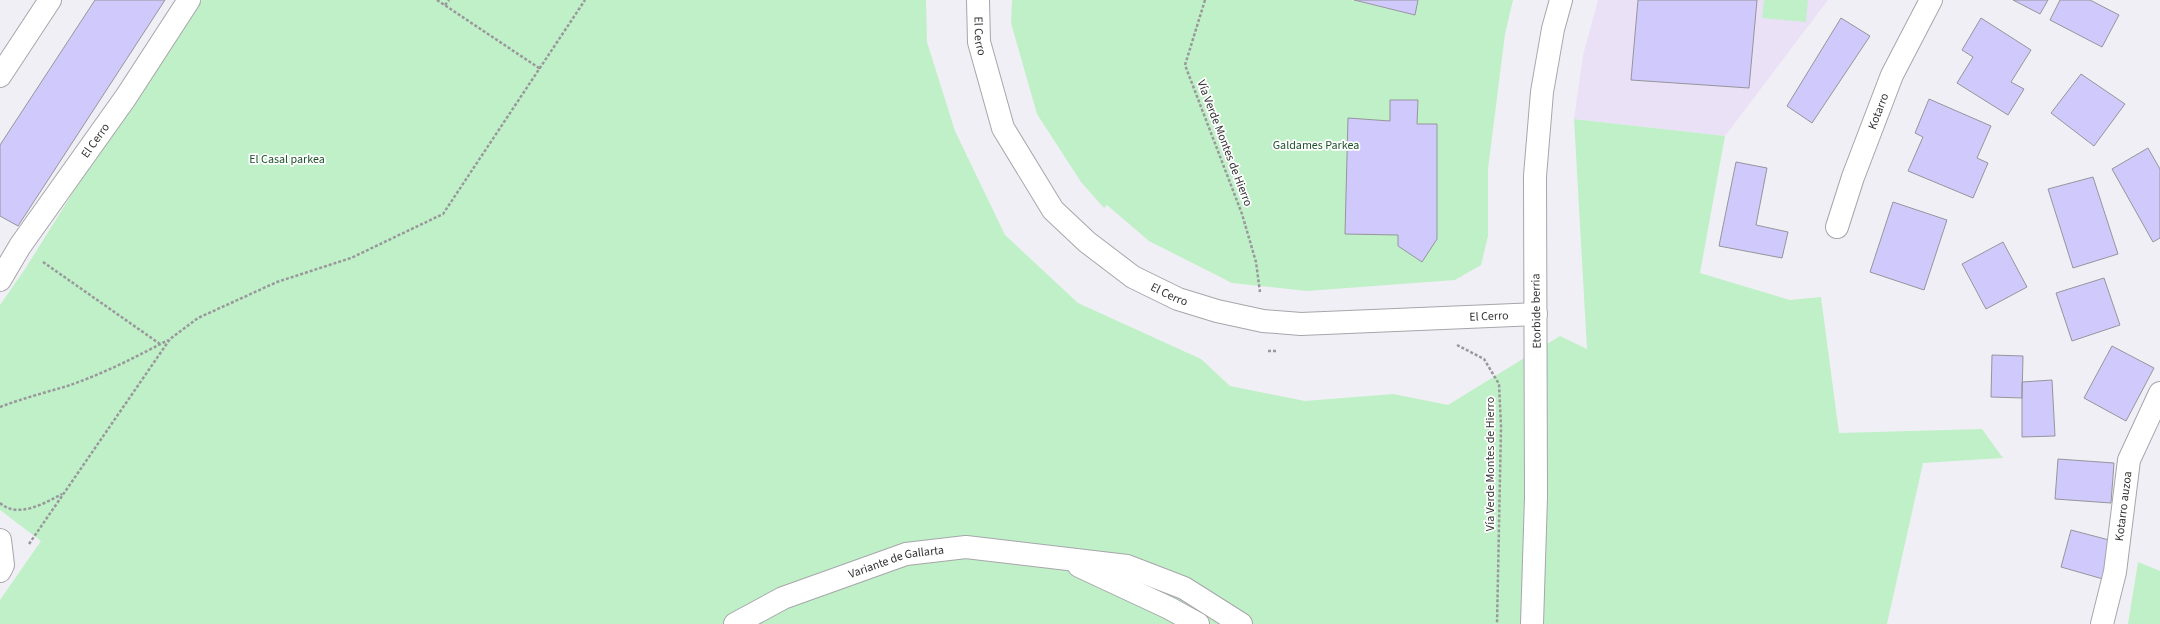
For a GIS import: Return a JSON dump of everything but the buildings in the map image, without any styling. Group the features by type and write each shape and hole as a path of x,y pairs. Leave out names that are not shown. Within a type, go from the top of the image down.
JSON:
{"street":[{"path":"0,76 50,0"},
{"name":"El Cerro","path":"0,280 20,246 126,97 189,0"},
{"name":"El Cerro","path":"978,0 979,42 1003,128 1053,210 1087,242 1133,277 1178,299 1217,311 1263,321 1301,324 1536,314"},
{"name":"Etorbide berria","path":"1532,624 1536,497 1535,176 1540,107 1553,29 1561,0"},
{"name":"Kotarro","path":"1837,228 1853,177 1892,75 1931,0"},
{"name":"Kotarro auzoa","path":"2102,624 2115,572 2129,460 2160,393"},
{"path":"0,540 2,568"},
{"name":"Variante de Gallarta","path":"735,624 783,598 906,554 966,547 1127,566 1184,588 1240,624"},
{"name":"Variante de Gallarta","path":"1068,560 1169,608 1198,624"}],"path":[{"path":"437,0 539,68"},
{"path":"445,5 449,0"},
{"path":"0,407 65,386 144,354 170,339 198,318 277,282 351,258 443,214 585,0"},
{"name":"Vía Verde Montes de Hierro","path":"1205,0 1185,64 1242,214 1256,262 1260,293"},
{"path":"38,259 160,344"},
{"path":"2,568 25,550 170,339"},
{"name":"Vía Verde Montes de Hierro","path":"1456,345 1484,359 1499,384 1501,427 1497,624"},
{"path":"1268,351 1281,351"},
{"path":"0,503 15,510 41,505 63,494"}],"shaded area":[{"path":"1598,0 1828,0 1725,136 1574,119 1583,55"}],"green space":[{"name":"El Casal parkea","path":"202,0 926,0 927,42 955,131 1005,235 1078,303 1201,359 1230,386 1305,401 1393,394 1448,405 1560,336 1587,349 1574,119 1725,136 1700,273 1790,300 1821,297 1839,433 1982,429 2003,458 1923,463 1887,624 0,624 0,600 41,541 0,510 0,305 25,269 77,186"},
{"name":"Galdames Parkea","path":"1012,0 1351,0 1414,15 1418,0 1513,0 1505,34 1488,169 1488,236 1481,265 1455,280 1307,291 1232,283 1149,241 1107,205 1104,208 1081,182 1037,114 1011,23"},
{"path":"1764,0 1808,0 1806,22 1762,18"},
{"path":"2138,562 2160,571 2160,624 2128,624"}]}
